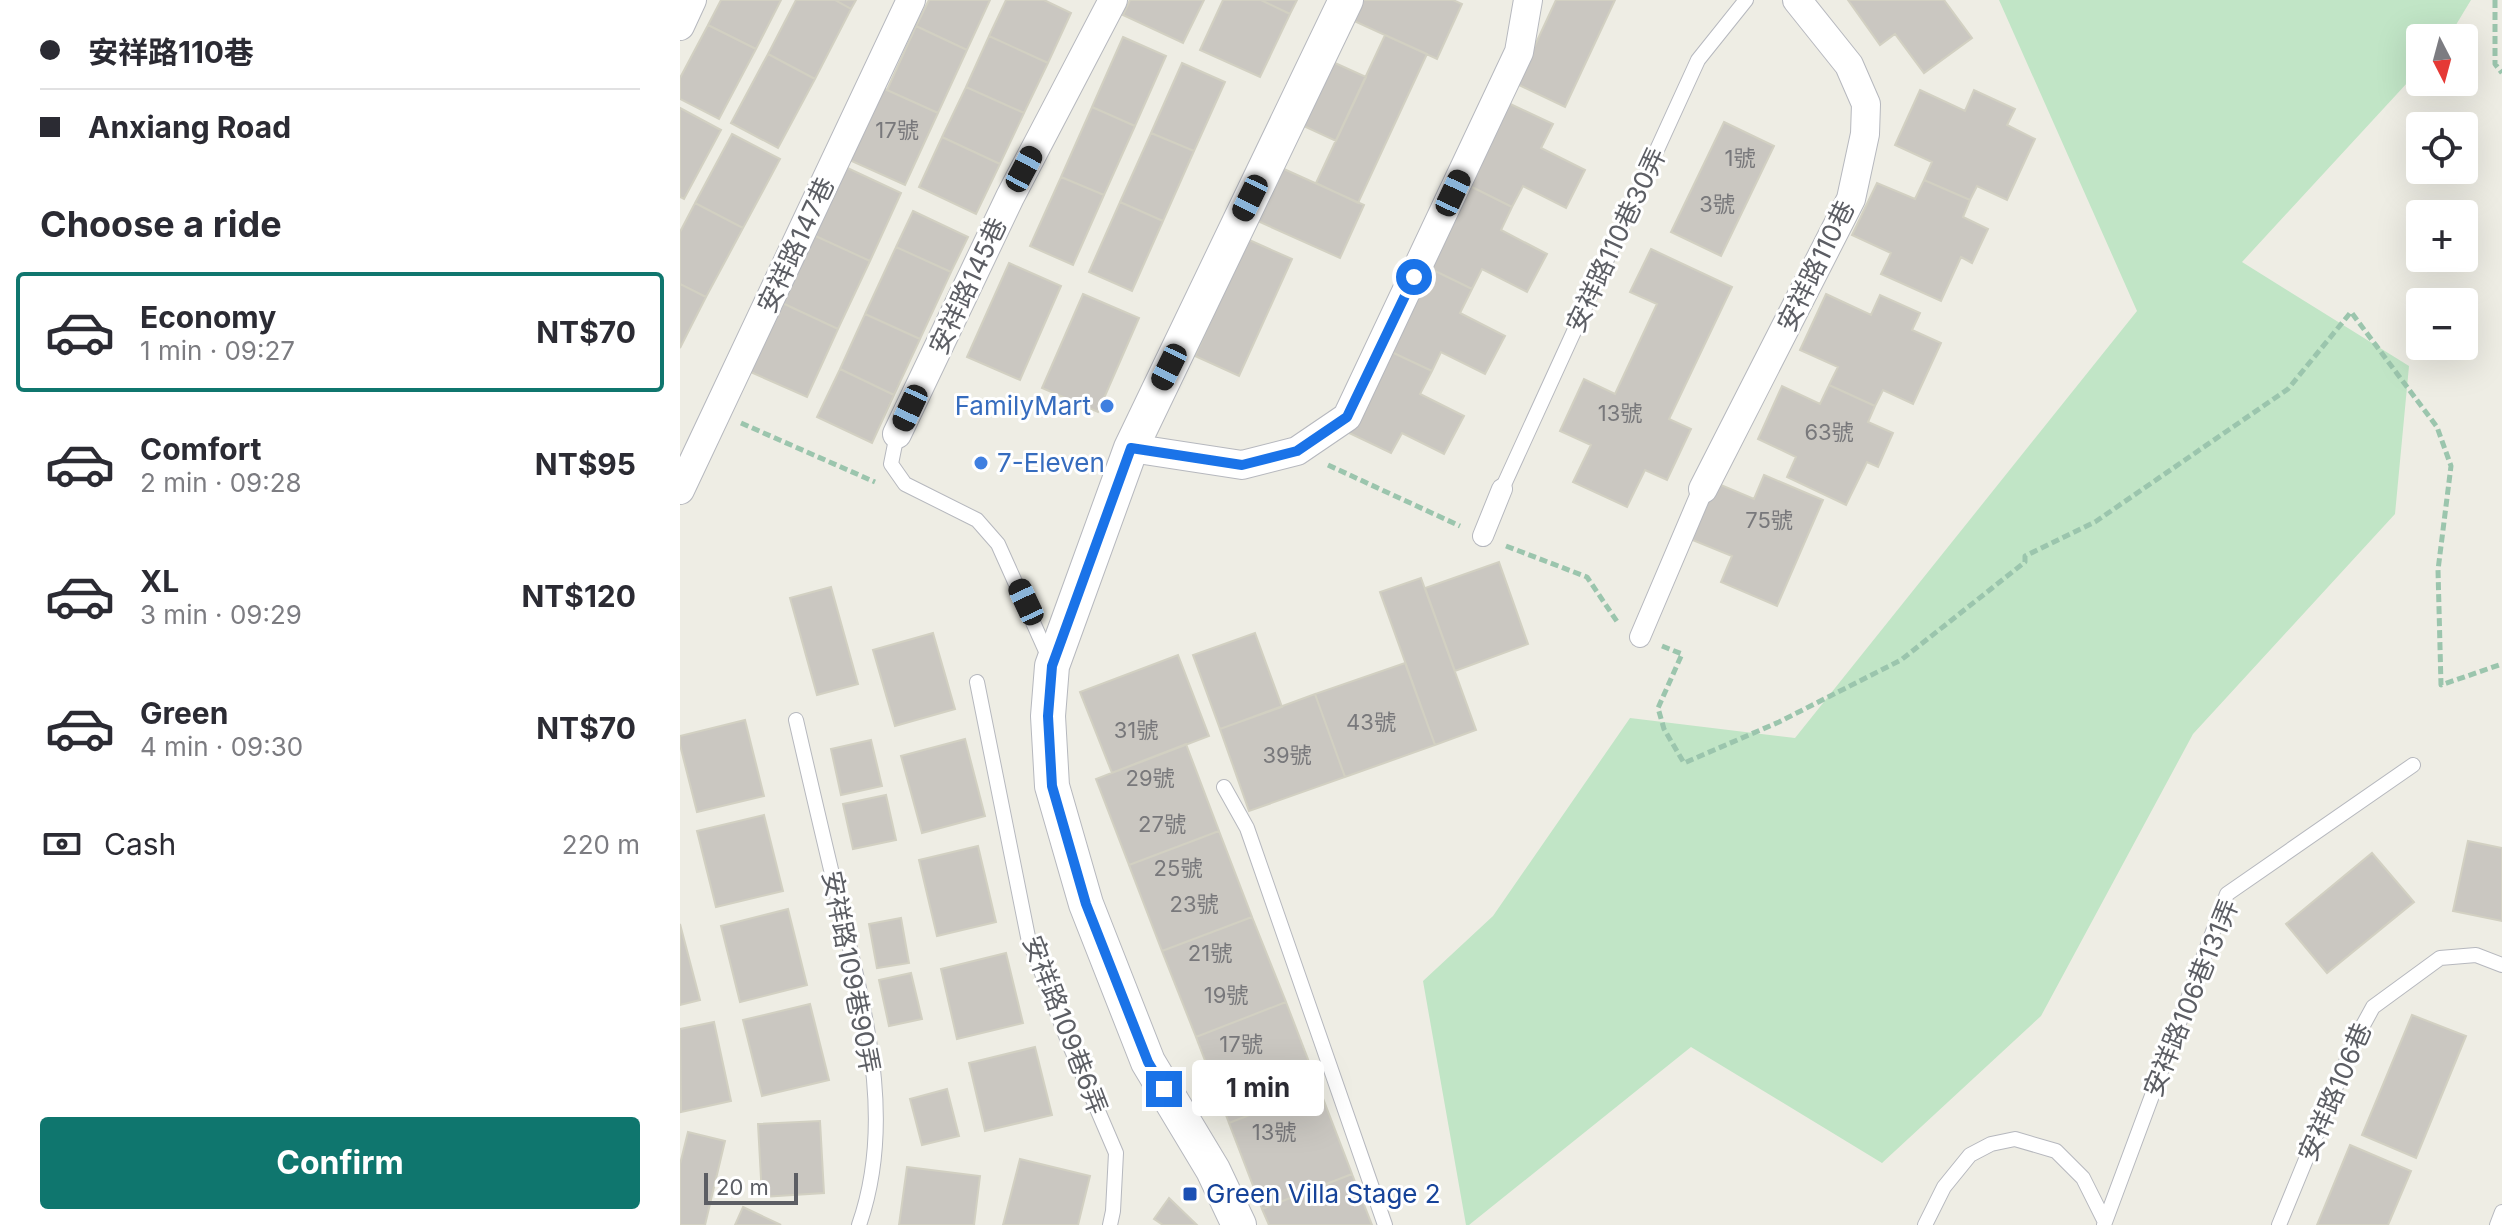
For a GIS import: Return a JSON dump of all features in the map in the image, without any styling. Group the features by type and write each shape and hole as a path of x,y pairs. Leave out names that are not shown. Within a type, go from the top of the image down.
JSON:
{"street":[{"path":"680,26 692,0"},
{"name":"安祥路147巷","path":"680,490 911,0"},
{"name":"安祥路145巷","path":"897,434 1010,197 1113,0"},
{"path":"1239,1225 1213,1170 1148,1062 1086,904 1052,786 1048,716 1052,666 1131,448 1346,0"},
{"path":"1131,448 1242,465 1297,451 1347,417 1519,52 1528,0"},
{"name":"安祥路110巷","path":"1703,489 1851,199 1865,134 1866,104 1849,65 1797,0"},
{"path":"1483,536 1502,489"},
{"path":"1640,637 1703,489"}],"lane":[{"name":"安祥路110巷30弄","path":"1502,489 1698,60 1746,0"},
{"name":"安祥路145巷","path":"897,434 891,464 899,476"},
{"path":"899,476 905,484 977,520 998,544 1052,666"},
{"name":"安祥路109巷6弄","path":"977,682 1028,937 1116,1153 1110,1225"},
{"name":"安祥路109巷90弄","path":"796,720 870,1034 877,1109 870,1193 859,1225"},
{"name":"安祥路106巷131弄","path":"2104,1224 2227,894 2413,765"},
{"path":"1224,787 1247,828 1385,1225"},
{"name":"安祥路106巷","path":"2279,1225 2355,1040 2373,1007 2440,958 2476,955 2502,965"},
{"path":"1925,1225 1944,1187 1970,1155 1991,1144 2015,1139 2056,1151 2083,1178 2104,1224"},
{"path":"2497,1225 2502,1212"}],"path":[{"path":"2495,0 2495,64 2502,73"},
{"path":"1297,451 1483,536 1587,577 1617,622 1640,637 1682,654 1658,708 1664,729 1684,763 1779,722 1901,660 2025,562 2025,556 2095,522 2288,389 2351,312 2437,427 2451,466 2438,570 2441,685 2502,664"},
{"path":"717,412 876,482 899,476"}],"green space":[{"path":"1999,0 2471,0 2456,24 2406,24 2406,84 2242,262 2409,366 2395,514 2193,734 2041,1016 1882,1163 1691,1047 1466,1225 1423,981 1493,916 1630,718 1795,738 2137,311"}],"building":[{"path":"721,0 781,0 756,49 708,25"},
{"path":"796,0 835,0 851,9 815,79 768,54"},
{"path":"835,0 856,0 851,9"},
{"path":"929,0 990,0 967,50 916,26"},
{"path":"1006,0 1044,0 1071,13 1048,63 989,36"},
{"path":"1130,0 1204,0 1183,43 1123,15"},
{"path":"1223,0 1261,0 1290,14 1260,77 1200,50"},
{"path":"1261,0 1297,0 1290,14"},
{"path":"1360,0 1453,0 1462,4 1437,59 1352,20"},
{"path":"1556,0 1615,0 1565,107 1517,84"},
{"path":"1848,0 1944,0 1972,38 1924,73 1895,34 1880,45"},
{"path":"708,25 756,49 719,119 680,99 680,78"},
{"path":"916,26 967,50 938,113 887,90"},
{"path":"1385,35 1427,54 1358,203 1316,183"},
{"path":"989,36 1048,63 1024,113 966,87"},
{"path":"1123,37 1166,56 1135,126 1092,107"},
{"path":"768,54 815,79 778,148 731,123"},
{"path":"1324,58 1366,77 1336,141 1295,122"},
{"path":"1182,63 1225,82 1194,151 1151,133"},
{"path":"878,86 938,113 905,185 845,158"},
{"path":"966,87 1024,113 1000,164 942,137"},
{"path":"1920,90 1965,111 1974,90 2015,109 2007,125 2035,139 2007,200 1977,186 1970,200 1924,180 1932,162 1895,145"},
{"path":"1506,102 1553,124 1541,148 1585,170 1566,208 1523,186 1512,207 1466,184"},
{"path":"1092,107 1135,126 1104,195 1061,177"},
{"path":"680,108 721,130 684,199 680,197"},
{"path":"1724,122 1774,146 1721,256 1671,232"},
{"path":"1151,133 1194,151 1163,221 1120,202"},
{"path":"732,134 780,159 743,228 695,203"},
{"path":"942,137 1000,164 976,214 919,187"},
{"path":"841,165 901,193 870,261 809,233"},
{"path":"1275,165 1364,205 1340,258 1251,218"},
{"path":"1061,177 1104,195 1073,265 1030,246"},
{"path":"1924,180 1970,200 1963,217 1988,229 1972,263 1961,257 1941,301 1881,274 1891,253 1852,235 1877,183 1915,199"},
{"path":"1466,184 1512,207 1501,230 1547,254 1527,292 1482,269 1472,289 1425,266"},
{"path":"1120,202 1163,221 1132,291 1089,272"},
{"path":"695,203 743,228 706,297 680,284 680,232"},
{"path":"913,211 968,237 951,272 896,247"},
{"path":"809,233 870,261 838,329 778,301"},
{"path":"1247,239 1292,259 1239,376 1195,356"},
{"path":"896,247 951,272 920,339 865,314"},
{"path":"1651,249 1732,287 1669,419 1691,429 1667,480 1645,470 1627,507 1573,482 1591,445 1560,431 1584,379 1615,394 1657,304 1630,292"},
{"path":"1009,263 1061,286 1020,380 967,357"},
{"path":"1425,266 1472,289 1460,313 1505,336 1485,374 1441,352 1432,371 1385,349"},
{"path":"680,284 706,297 680,348"},
{"path":"1083,294 1139,318 1098,412 1042,388"},
{"path":"1826,294 1871,315 1880,295 1920,313 1912,330 1941,343 1913,404 1883,390 1875,406 1829,385 1838,367 1800,350"},
{"path":"778,301 838,329 807,397 746,370"},
{"path":"865,314 920,339 894,395 840,369"},
{"path":"1385,349 1432,371 1420,394 1464,416 1444,454 1402,433 1391,453 1345,431"},
{"path":"840,369 894,395 872,443 817,417"},
{"path":"1829,385 1875,406 1868,422 1893,433 1878,467 1867,462 1846,505 1787,477 1796,457 1758,439 1782,386 1820,404"},
{"path":"1764,475 1823,500 1777,606 1721,582 1732,556 1690,539 1714,482 1754,499"},
{"path":"1499,562 1528,644 1455,671 1425,588"},
{"path":"1421,578 1476,730 1435,745 1380,592"},
{"path":"831,587 858,684 817,695 790,598"},
{"path":"933,633 955,709 895,726 873,650"},
{"path":"1255,633 1282,707 1220,729 1193,655"},
{"path":"1178,655 1209,736 1112,773 1080,692"},
{"path":"1405,663 1435,745 1345,777 1315,694"},
{"path":"1315,694 1345,777 1249,811 1220,729"},
{"path":"745,720 764,796 697,812 680,736"},
{"path":"965,739 985,816 922,833 901,756"},
{"path":"871,740 882,786 841,795 831,749"},
{"path":"1186,744 1219,831 1129,865 1096,779"},
{"path":"886,795 896,840 853,849 843,804"},
{"path":"764,815 783,891 716,907 697,831"},
{"path":"1219,831 1252,917 1162,951 1129,865"},
{"path":"2468,841 2502,848 2502,921 2453,911"},
{"path":"978,846 996,922 937,936 919,860"},
{"path":"2372,853 2414,902 2327,973 2286,924"},
{"path":"788,909 807,985 740,1002 721,926"},
{"path":"1252,917 1286,1002 1196,1037 1162,951"},
{"path":"901,918 909,963 877,968 869,924"},
{"path":"680,924 700,1000 680,1005"},
{"path":"1006,953 1023,1023 957,1039 941,969"},
{"path":"911,973 922,1019 889,1026 879,980"},
{"path":"1286,1002 1319,1088 1229,1123 1196,1037"},
{"path":"810,1004 829,1080 762,1096 743,1020"},
{"path":"2412,1015 2466,1036 2416,1158 2362,1135"},
{"path":"714,1022 731,1101 681,1112 680,1029"},
{"path":"1035,1047 1052,1115 985,1131 969,1063"},
{"path":"1319,1088 1352,1174 1262,1209 1229,1123"},
{"path":"947,1089 959,1136 922,1145 910,1099"},
{"path":"820,1121 824,1193 762,1197 758,1124"},
{"path":"688,1132 725,1141 705,1225 680,1225 680,1164"},
{"path":"2350,1145 2411,1171 2388,1225 2317,1225"},
{"path":"1020,1159 1090,1176 1078,1225 1003,1225"},
{"path":"907,1167 980,1176 974,1225 899,1225"},
{"path":"1352,1174 1372,1225 1269,1225 1262,1209"},
{"path":"1169,1198 1197,1225 1163,1225 1154,1219"},
{"path":"743,1207 781,1225 735,1225"}],"place":[{"name":"FamilyMart","path":"1107,406"},
{"name":"7-Eleven","path":"981,463"},
{"name":"Green Villa Stage 2","path":"1190,1194"}],"route":[{"path":"1164,1089 1148,1062 1086,904 1052,786 1048,716 1052,666 1131,448 1242,465 1297,451 1347,417 1414,277"}]}
